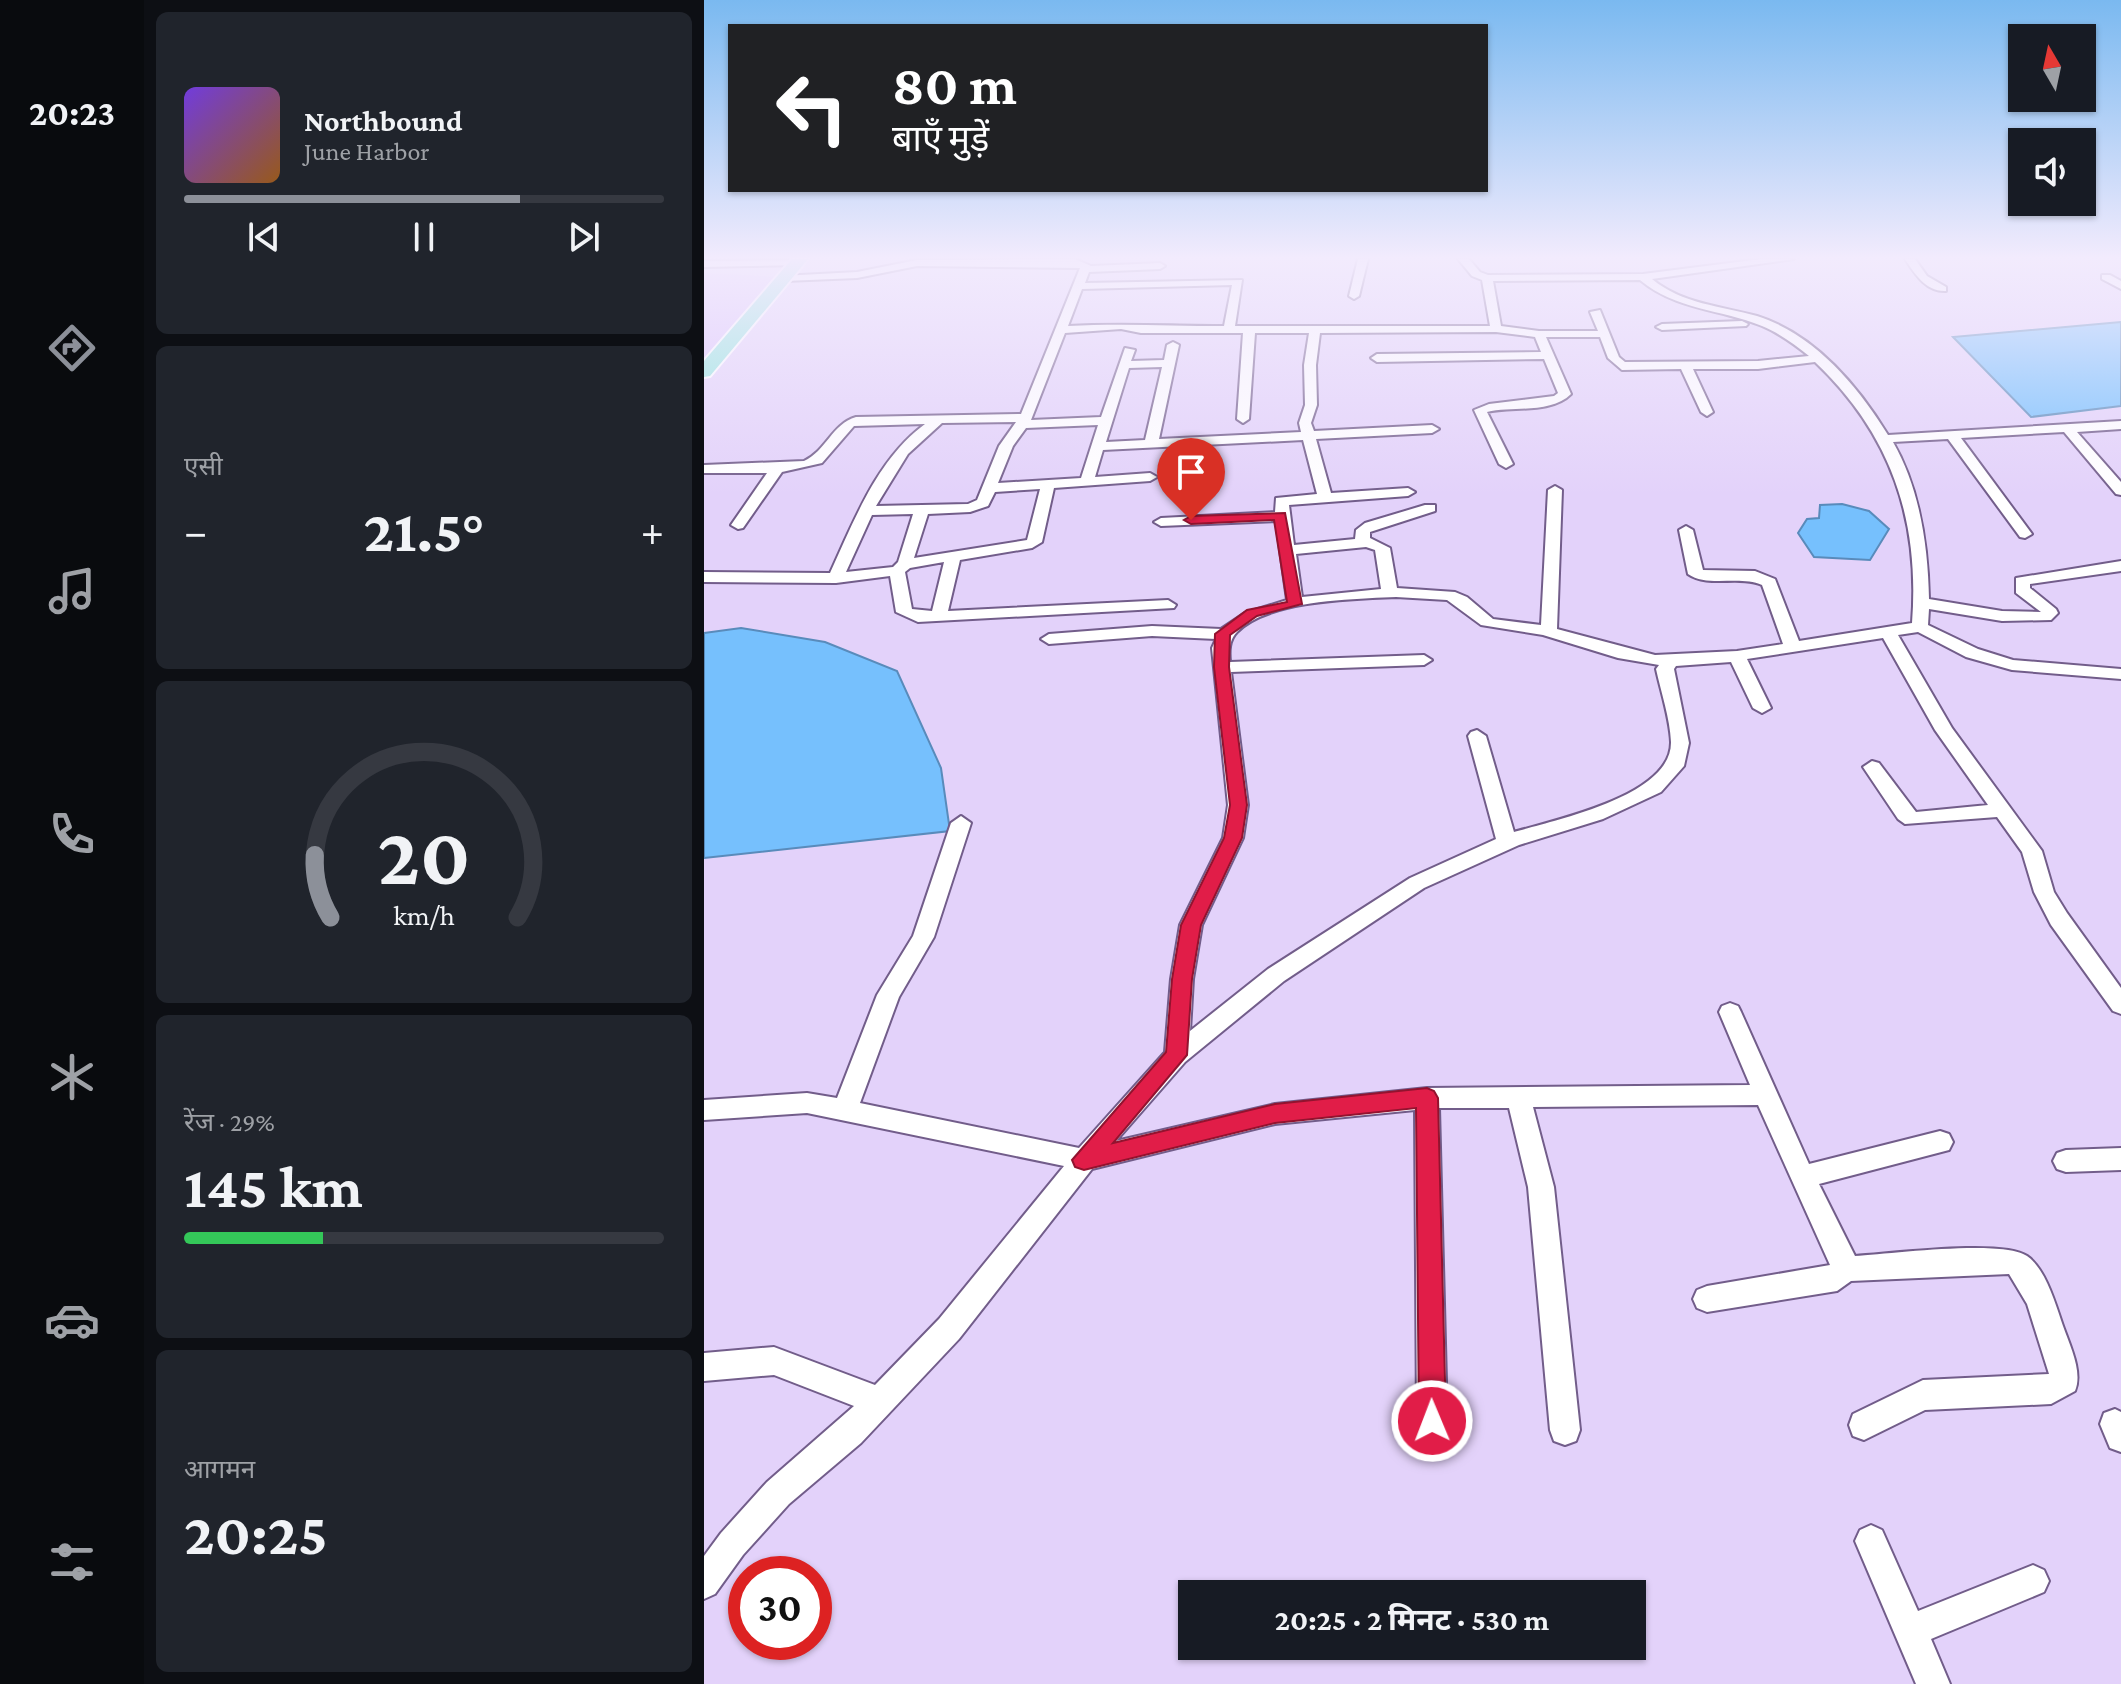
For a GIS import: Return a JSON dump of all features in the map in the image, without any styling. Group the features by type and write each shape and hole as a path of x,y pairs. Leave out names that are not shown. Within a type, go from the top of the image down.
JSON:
{"main road":[{"path":"704,372 733,338"}],"street":[{"path":"867,511 977,506 989,488 1006,446 1023,421 1058,338"},
{"path":"1243,419 1248,338"},
{"path":"1314,338 1310,365 1311,405 1305,423 1325,497"},
{"path":"1506,464 1480,410 1563,399 1565,394 1540,338"},
{"path":"1607,338 1614,358 1622,366 1686,367 1784,363 1819,358"},
{"path":"1726,338 1730,342"},
{"path":"1787,338 1819,358 1885,439 1908,492 1923,603 1920,627"},
{"path":"1151,444 1173,345"},
{"path":"1087,480 1129,350"},
{"path":"1377,358 1546,355"},
{"path":"1124,365 1169,363"},
{"path":"1686,367 1707,412"},
{"path":"704,469 815,461 848,423 1106,421"},
{"path":"836,578 867,511 911,439 937,422"},
{"path":"1885,439 2121,425"},
{"path":"2067,428 2121,491"},
{"path":"1098,446 1432,429"},
{"path":"1952,436 2025,534"},
{"path":"738,525 779,466"},
{"path":"989,488 1150,477"},
{"path":"704,577 836,578 1032,544 1037,539 1048,483"},
{"path":"1549,632 1555,490"},
{"path":"1295,604 1280,516 1281,501 1408,492"},
{"path":"1362,542 1363,530 1370,526 1430,508"},
{"path":"922,509 901,568 904,612 918,617 1168,605"},
{"path":"1161,522 1280,516"},
{"path":"1686,530 1693,571 1699,575 1755,576 1769,582 1792,645"},
{"path":"1286,550 1362,542 1382,548 1390,593"},
{"path":"939,616 953,557"},
{"path":"1923,603 1988,615 2045,617 2050,613 2048,609 2022,590 2022,581 2121,566"},
{"path":"1049,639 1152,631 1223,634 1252,613 1295,604 1390,593 1462,598 1474,614 1489,623 1549,632 1639,659 1671,661 1737,656 1920,627 1972,653 2012,665 2121,674"},
{"path":"1887,631 1944,730 2032,851 2044,892 2059,919 2121,1005"},
{"path":"1177,1055 1182,979 1191,925 1233,838 1238,805 1222,667 1223,634"},
{"path":"1737,656 1762,708"},
{"path":"1222,667 1424,660"},
{"path":"704,1583 732,1544 778,1493 850,1432 949,1329 1084,1160 1177,1055 1276,975 1417,883 1507,843 1654,788 1675,766 1680,743 1665,669 1671,661"},
{"path":"1477,736 1507,843"},
{"path":"1872,767 1905,814 1912,819 2001,810"},
{"path":"845,1109 888,995 923,937 961,823"},
{"path":"1707,1299 1837,1278 1844,1269 1843,1258 1802,1177 1730,1012"},
{"path":"704,1110 778,1103 845,1109 1084,1160 1275,1114 1427,1098 1765,1095"},
{"path":"1518,1096 1541,1187 1565,1430"},
{"path":"1427,1098 1432,1421"},
{"path":"1802,1177 1940,1142"},
{"path":"2066,1161 2121,1159"},
{"path":"1844,1269 1999,1260 2018,1264 2028,1278 2063,1364 2065,1381 2051,1389 1923,1395 1864,1425"},
{"path":"704,1367 774,1361 880,1401"},
{"path":"1871,1541 1933,1684"},
{"path":"1910,1631 2033,1581"}],"shaded area":[{"path":"704,338 731,338 710,361 704,361"}],"water":[{"path":"1954,338 2121,338 2121,406 2031,417"},
{"path":"1842,504 1869,511 1889,529 1870,560 1814,557 1798,533 1807,519 1819,518 1820,505"},
{"path":"741,628 825,642 897,671 941,768 950,831 704,858 704,633"}],"route":[{"path":"1191,520 1280,516 1295,604 1252,613 1236,621 1223,634 1222,667 1237,775 1238,805 1233,838 1191,925 1182,979 1177,1055 1084,1160 1275,1114 1427,1098 1432,1421"}]}
